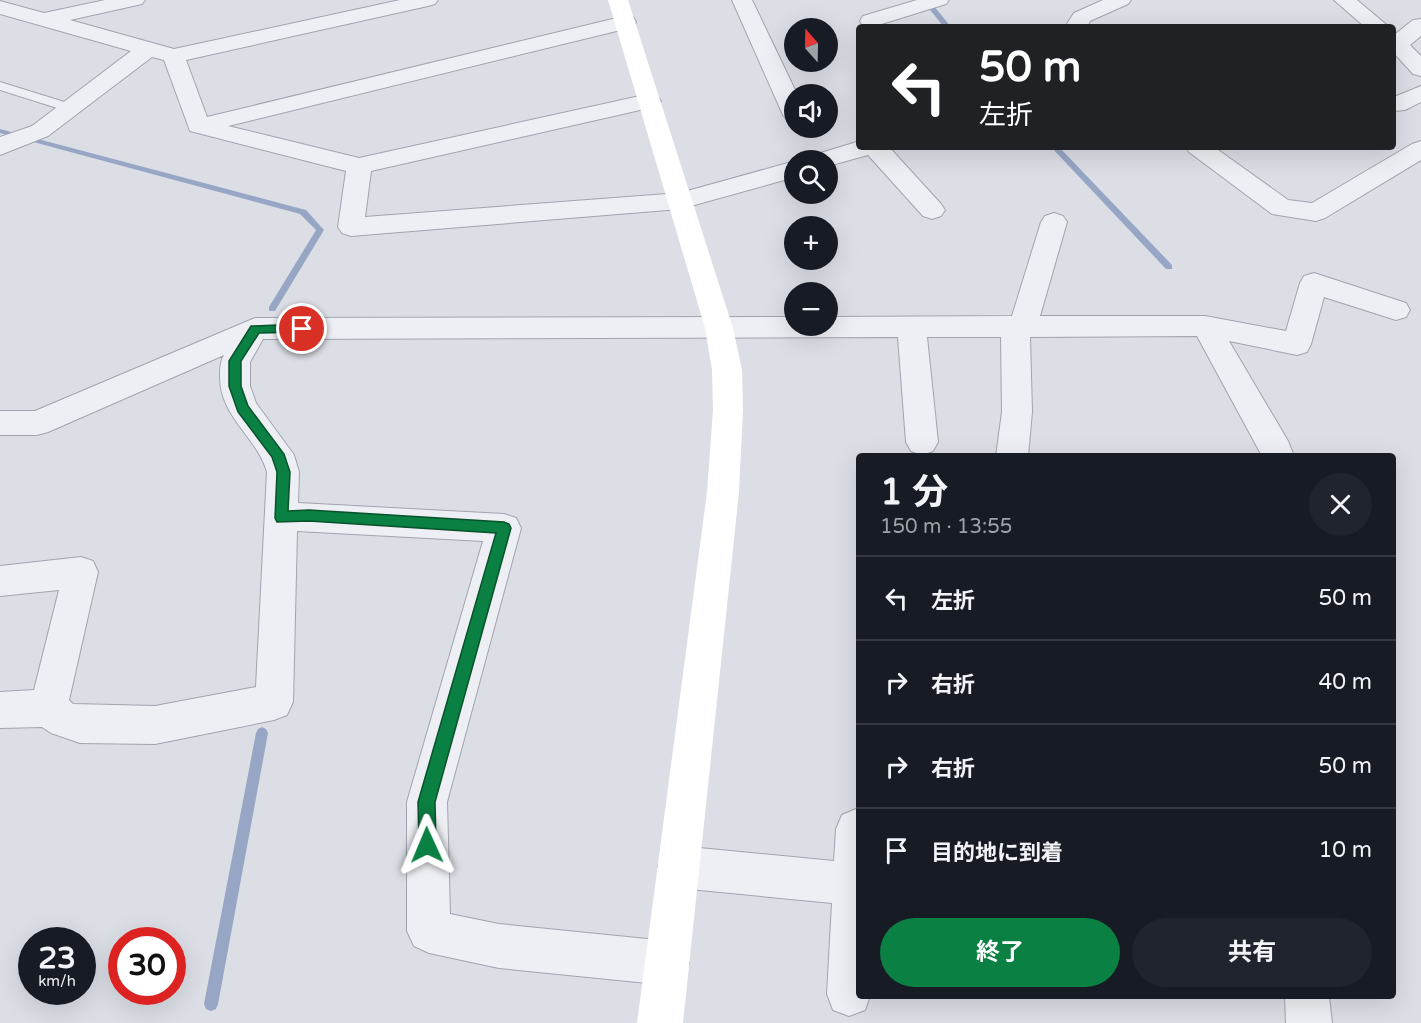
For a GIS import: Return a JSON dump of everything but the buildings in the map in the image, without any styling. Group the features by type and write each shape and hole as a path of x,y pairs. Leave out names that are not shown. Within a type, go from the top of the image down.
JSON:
{"street":[{"path":"44,19 135,0"},
{"path":"0,7 174,56 361,7 428,0"},
{"path":"742,0 808,141 856,146"},
{"path":"869,18 939,0"},
{"path":"1078,24 1081,17 1121,0"},
{"path":"1344,0 1374,24"},
{"path":"198,126 622,11 719,328 727,370 728,410 723,492 660,1023"},
{"path":"1396,42 1421,25"},
{"path":"1396,44 1421,69"},
{"path":"4,145 40,131 149,48"},
{"path":"174,56 198,126"},
{"path":"1396,105 1421,93"},
{"path":"198,126 359,166 649,101"},
{"path":"1206,153 1281,208 1316,212 1421,149"},
{"path":"878,150 933,210"},
{"path":"1206,153 1222,150"},
{"path":"359,166 351,227 680,201 784,172"},
{"path":"1012,453 1017,412 1019,326 1054,222"},
{"path":"0,423 38,423 255,329 1205,326 1297,344 1314,283 1396,310"},
{"path":"1205,326 1278,453"},
{"path":"912,327 922,442"},
{"path":"0,710 48,708 64,720 80,724 155,725 274,702 283,472 278,454 242,408 235,386 235,361 255,329"},
{"path":"281,518 309,516 504,528 426,802 429,931 499,946 667,963"},
{"path":"0,581 81,572 48,708"},
{"path":"849,994 856,829"},
{"path":"679,867 855,884"},
{"path":"1307,999 1309,1023"}],"lane":[{"path":"0,86 70,108"}],"waterway":[{"path":"925,0 945,24"},
{"path":"0,131 303,212 320,230 272,309"},
{"path":"1058,150 1169,267"},
{"path":"211,1004 262,733"}],"route":[{"path":"302,329 255,329 235,361 235,386 242,408 278,454 283,472 281,518 309,516 504,528 426,802 427,845"}]}
